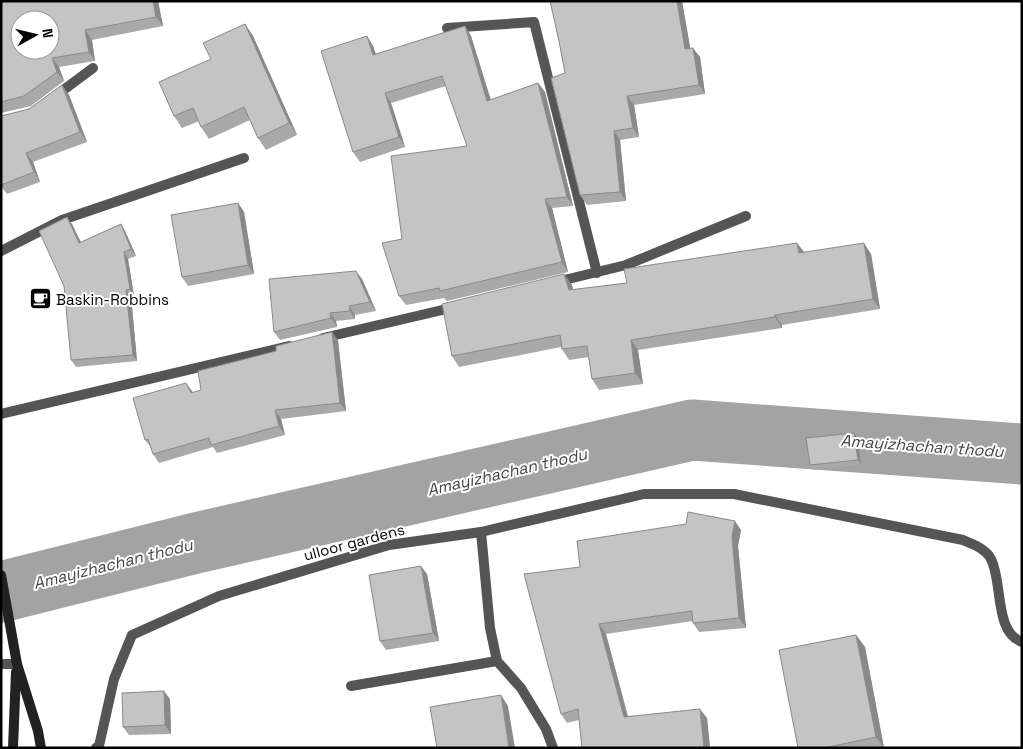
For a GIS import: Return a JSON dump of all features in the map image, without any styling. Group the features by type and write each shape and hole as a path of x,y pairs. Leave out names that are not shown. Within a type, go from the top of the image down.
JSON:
{"main road":[{"path":"1,575 17,664 38,732 41,748"},
{"path":"13,748 17,664"}],"street":[{"path":"447,28 534,22 597,273"},
{"path":"49,101 93,68"},
{"path":"1,251 62,220 244,158"},
{"path":"549,284 626,265 746,216"},
{"path":"1,414 462,305"},
{"name":"ulloor gardens","path":"96,748 100,746 114,679 132,635 219,596 380,548 481,532 644,494 734,494 963,540 980,547 991,558 1000,594 1004,624 1008,633 1016,640 1022,642"},
{"path":"481,532 490,628 497,661 521,688 546,729 554,748"},
{"path":"351,686 497,661"},
{"path":"1,664 17,664"}],"building":[{"path":"1,1 153,1 156,17 85,30 89,52 60,57 60,10 10,10 10,60 53,60 57,72 24,96 1,102"},
{"path":"550,1 677,1 685,49 693,48 699,85 627,96 633,128 614,131 620,192 580,195 551,78 565,73"},
{"path":"245,24 289,123 258,138 244,107 201,127 193,108 174,116 159,82 211,59 203,43"},
{"path":"465,26 487,101 538,83 567,197 545,199 562,262 440,291 439,288 399,296 382,243 402,239 391,156 467,146 442,76 385,93 399,137 353,152 321,51 367,36 373,55"},
{"path":"62,85 80,132 26,153 34,172 1,185 1,116 29,109"},
{"path":"238,203 248,265 182,277 171,215"},
{"path":"67,217 79,243 121,224 131,249 124,252 130,289 126,290 133,355 71,360 64,286 39,231"},
{"path":"797,243 799,253 864,243 873,299 631,340 635,373 592,379 587,346 562,349 560,335 452,356 442,304 564,274 569,290 627,283 624,269"},
{"path":"356,271 370,302 349,306 350,311 330,313 331,318 274,332 269,279"},
{"path":"332,332 340,403 275,410 279,426 211,445 209,438 153,454 148,439 145,440 133,398 186,383 191,393 201,390 198,371 276,351 276,346"},
{"path":"854,433 858,460 810,465 806,438"},
{"path":"688,512 735,521 732,536 739,618 693,623 692,611 599,624 624,717 700,709 704,748 582,748 578,709 561,714 524,574 580,567 577,541 686,524"},
{"path":"421,566 433,633 380,641 369,575"},
{"path":"856,635 876,737 824,748 798,748 779,650"},
{"path":"164,691 165,725 123,727 122,693"},
{"path":"501,695 509,748 437,748 430,707"}],"waterway":[{"name":"Amayizhachan thodu","path":"1,592 196,543 692,430 1022,454"}],"place":[{"name":"Baskin-Robbins","path":"40,299"}]}
